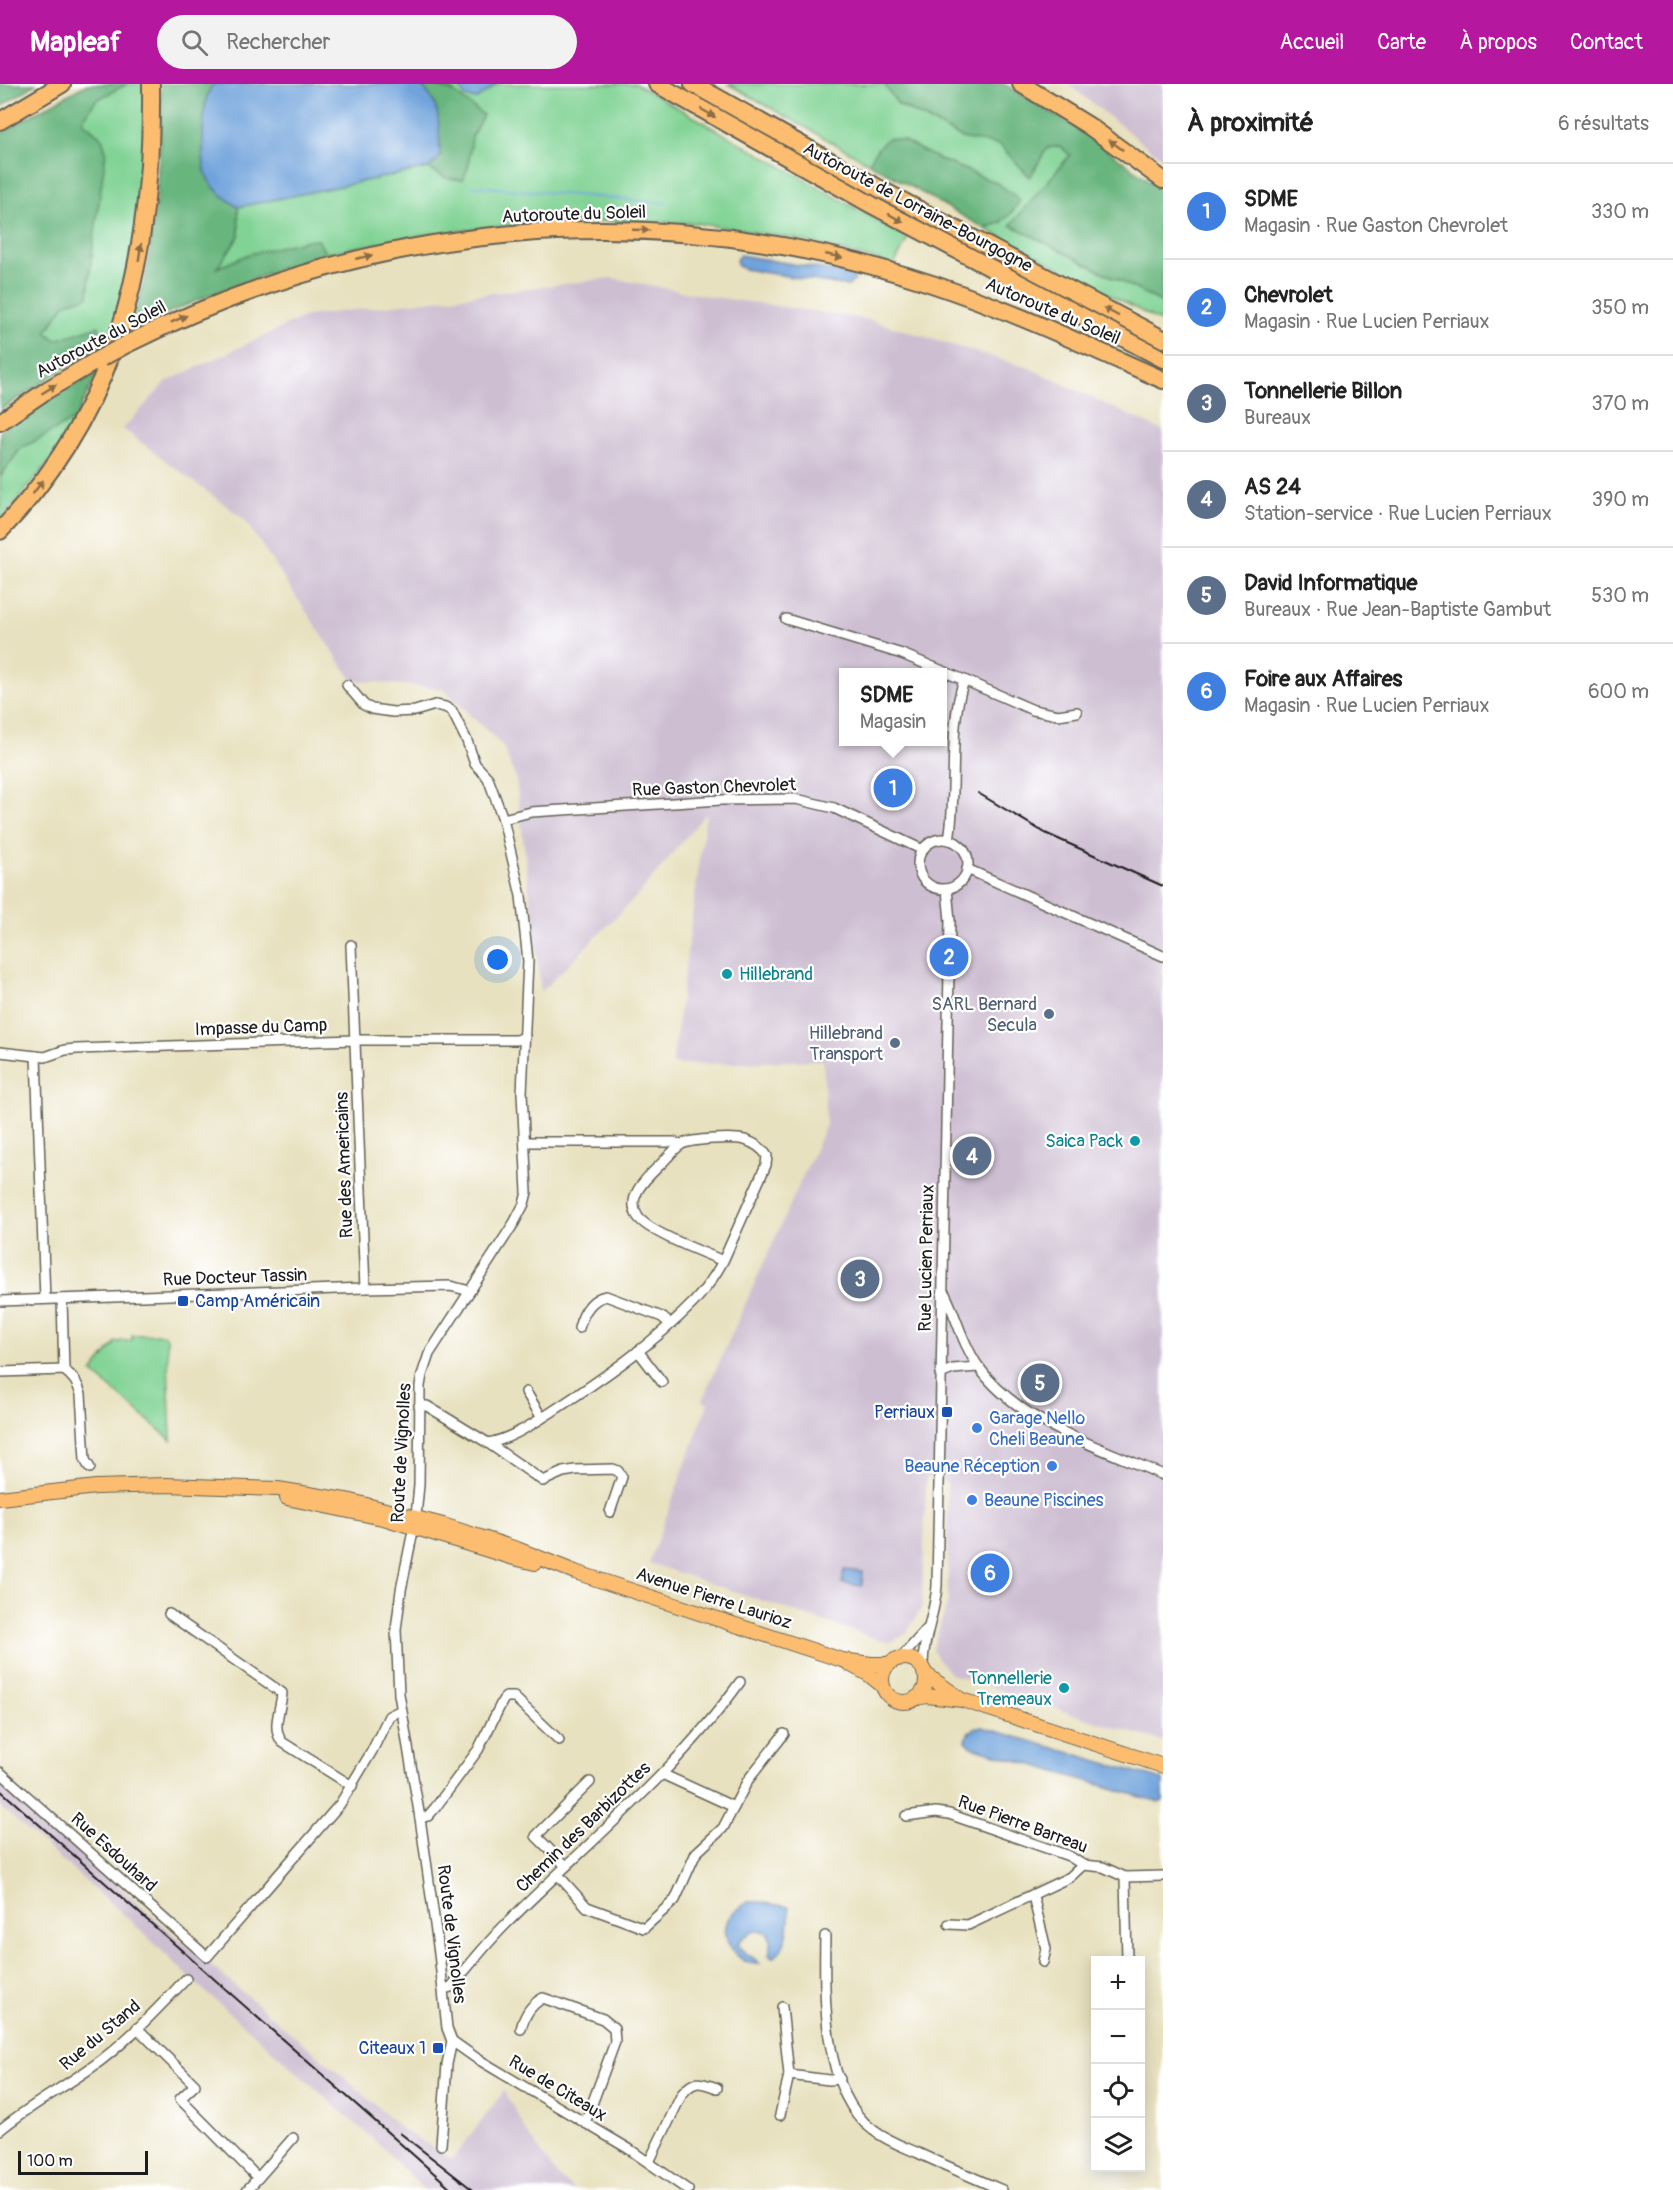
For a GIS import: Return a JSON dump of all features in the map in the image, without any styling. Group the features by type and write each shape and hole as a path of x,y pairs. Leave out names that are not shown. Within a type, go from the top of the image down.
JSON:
{"highway":[{"path":"0,121 62,84"},
{"path":"0,531 38,487 71,438 96,393 117,339 132,289 142,239 149,162 151,84"},
{"name":"Autoroute de Lorraine-Bourgogne","path":"657,84 882,210 1163,359"},
{"name":"Autoroute de Lorraine-Bourgogne","path":"693,84 900,200 1163,339"},
{"path":"1021,84 1096,130 1163,180"},
{"name":"Autoroute du Soleil","path":"0,422 47,390 127,344 186,316 256,288 311,270 433,243 508,234 574,230 641,230 766,243 879,268 936,285 999,309 1163,380"}],"main road":[{"name":"Avenue Pierre Laurioz","path":"0,1498 96,1487 166,1485 278,1489 312,1493 517,1549 575,1572 842,1660 868,1674 883,1686"},
{"name":"Avenue Pierre Laurioz","path":"842,1660 871,1664 895,1661"},
{"path":"962,1700 923,1671 913,1660 895,1661 884,1670 883,1686 888,1696 898,1701 905,1702 916,1698 937,1696 962,1700 1163,1766"},
{"path":"916,1698 924,1687 923,1671"}],"street":[{"path":"786,619 902,654 935,668"},
{"path":"947,673 1033,710 1059,715 1077,712"},
{"path":"949,840 953,820 955,723 959,694 964,680"},
{"name":"Route de Vignolles","path":"347,685 364,705 372,709 393,712 415,711 435,705 452,711 476,764 488,778 504,821 515,866 527,945 528,978 522,1093 527,1192 524,1204 514,1223 429,1354 422,1375 419,1406 419,1482 415,1521 401,1590 396,1630 401,1710 420,1818 444,1989 447,2028 452,2041 447,2064 441,2145"},
{"name":"Rue Gaston Chevrolet","path":"504,821 531,812 721,800 796,799 834,808 922,850"},
{"path":"949,840 962,847 966,854 968,868 961,882 947,889 931,886 920,874 918,866 922,850 934,841 949,840"},
{"path":"968,868 1163,956"},
{"name":"Rue Lucien Perriaux","path":"923,1671 924,1650 928,1627 936,1604 937,1586 950,921 947,889"},
{"name":"Rue des Americains","path":"351,945 365,1288"},
{"name":"Impasse du Camp","path":"0,1052 45,1057 77,1048 355,1041 517,1040 525,1037"},
{"path":"36,1056 45,1299"},
{"path":"488,1443 508,1437 542,1418 638,1351 694,1301 716,1275 723,1261 766,1165 767,1156 753,1143 746,1141 699,1141 680,1145 643,1182 635,1196 634,1209 640,1219 653,1229 723,1261"},
{"path":"526,1142 674,1142 680,1145"},
{"name":"Rue Docteur Tassin","path":"0,1301 450,1286 470,1291"},
{"path":"942,1294 945,1294 961,1336 978,1367 1007,1397 1031,1415 1163,1475"},
{"path":"579,1328 582,1316 589,1306 595,1299 606,1296 662,1317 670,1324"},
{"path":"62,1299 64,1371"},
{"path":"638,1351 662,1382"},
{"path":"940,1374 953,1369 978,1367"},
{"path":"0,1372 64,1371 75,1380 81,1394 85,1460 90,1468"},
{"path":"526,1392 542,1418"},
{"path":"419,1406 427,1406 488,1443 543,1481 575,1470 613,1469 618,1471 622,1477 610,1512"},
{"path":"169,1614 282,1694 276,1729 277,1736 282,1742 352,1786 389,1716 401,1710"},
{"name":"Rue Lucien Perriaux","path":"895,1661 913,1646 928,1627"},
{"name":"Chemin des Barbizottes","path":"444,1989 451,1987 504,1926 643,1795 718,1713 740,1682"},
{"path":"420,1818 428,1816 435,1808 478,1750 506,1697 514,1697 559,1740"},
{"path":"558,1875 586,1907 644,1928 675,1900 696,1853 723,1828 748,1780 784,1734"},
{"name":"Rue Esdouhard","path":"0,1772 207,1958 333,1813 352,1786"},
{"path":"662,1774 734,1807"},
{"path":"566,1866 536,1836 590,1782"},
{"name":"Rue Pierre Barreau","path":"906,1816 936,1812 949,1814 1069,1856 1083,1865 1103,1867 1125,1877 1163,1876"},
{"path":"949,1924 968,1925 1070,1877 1083,1865"},
{"path":"1125,1877 1127,1956"},
{"path":"1033,1896 1046,1949 1043,1962"},
{"path":"825,1936 826,2010 832,2051 840,2079 858,2117 872,2130 896,2144 1002,2190"},
{"name":"Rue du Stand","path":"0,2130 18,2115 93,2066 137,2028 186,1979"},
{"path":"521,2029 524,2016 536,2002 543,1998 603,2019 614,2028 615,2042 585,2123"},
{"path":"780,2115 789,2075 782,2007"},
{"path":"137,2028 195,2085 180,2099 258,2178"},
{"name":"Rue de Citeaux","path":"452,2041 469,2054 649,2162 688,2190"},
{"path":"789,2075 829,2080 840,2079"},
{"path":"649,2162 682,2094 689,2085 697,2082 717,2088"},
{"path":"247,2190 293,2138"}],"shaded area":[{"path":"1068,84 1163,84 1163,159"},
{"path":"611,278 701,295 866,319 1029,368 1163,431 1163,1741 1122,1730 950,1674 932,1650 948,1601 947,1483 926,1477 922,1607 905,1635 889,1643 649,1563 708,1403 702,1400 826,1125 823,1060 672,1065 706,813 640,893 541,992 516,779 503,746 443,689 352,680 244,519 123,429 166,382 306,316"},
{"path":"0,1780 159,1922 352,2084 403,2130 452,2159 504,2091 528,2134 557,2175 574,2190 424,2190 383,2148 192,1980 132,1922 0,1806"}],"green space":[{"path":"0,84 36,84 0,107"},
{"path":"87,84 127,84 96,100 82,121 102,138 106,151 88,297 66,303 46,332 56,340 99,326 103,343 0,410 0,135"},
{"path":"127,84 145,84 145,125 134,245 113,334 103,343 98,327 56,340 46,332 66,303 88,296 102,138 82,121 96,100"},
{"path":"161,84 215,84 209,91 205,108 204,167 212,184 238,207 239,236 217,268 249,254 308,240 318,240 325,253 210,295 130,329 146,275 156,205"},
{"path":"418,84 436,84 436,86 452,91 483,115 472,136 468,168 463,180 446,178 428,168 435,163 438,120 433,100"},
{"path":"436,84 636,84 908,238 894,265 797,239 696,223 609,221 522,224 429,234 325,253 318,240 216,269 239,236 238,207 428,168 446,178 468,168 472,136 483,115 452,91 436,86"},
{"path":"728,84 884,84 898,105 962,138 1000,145 1030,177 1047,148 1060,146 1070,155 1011,225 1163,303 1163,323 984,228 1002,223 997,183 936,158 902,140 877,149 869,163"},
{"path":"884,84 1004,84 1082,131 1163,191 1163,303 1011,225 1070,155 1060,146 1047,148 1030,177 1000,145 962,138 898,104"},
{"path":"888,138 902,140 936,158 997,183 1020,200 1005,218 984,228 869,163 877,149"},
{"path":"98,372 75,419 20,449 0,477 0,432 33,407"},
{"path":"75,419 57,452 0,521 0,477 20,449"},
{"path":"163,1334 167,1338 171,1440 92,1372 116,1342 132,1340 132,1335"}],"water":[{"path":"215,84 418,84 426,91 436,107 440,157 428,168 238,207 212,184 204,166 205,108 209,91"},
{"path":"459,84 497,84 477,99 465,97"},
{"path":"740,255 838,272 852,276 855,280 848,286 744,269 738,266 736,260"},
{"path":"844,1570 863,1572 862,1586 842,1583"},
{"path":"976,1727 983,1727 1163,1780 1163,1801 1158,1802 972,1747 966,1741 968,1734"},
{"path":"747,1902 789,1907 785,1943 772,1958 769,1955 771,1940 764,1932 750,1933 738,1943 742,1950 760,1964 752,1964 737,1956 726,1934 730,1916"}],"waterway":[{"path":"473,186 666,203"}],"railway":[{"path":"978,793 1045,833 1163,886"},
{"path":"0,1790 453,2190"},
{"path":"400,2133 473,2190"}],"place":[{"name":"SDME","path":"893,788"},
{"name":"Chevrolet","path":"949,957"},
{"name":"Hillebrand","path":"727,974"},
{"name":"SARL Bernard Secula","path":"1049,1014"},
{"name":"Hillebrand Transport","path":"895,1043"},
{"name":"Saica Pack","path":"1135,1141"},
{"name":"AS 24","path":"972,1156"},
{"name":"Tonnellerie Billon","path":"860,1279"},
{"name":"Camp Américain","path":"183,1301"},
{"name":"David Informatique","path":"1040,1383"},
{"name":"Perriaux","path":"947,1412"},
{"name":"Garage Nello Cheli Beaune","path":"977,1428"},
{"name":"Beaune Réception","path":"1052,1466"},
{"name":"Beaune Piscines","path":"972,1500"},
{"name":"Foire aux Affaires","path":"990,1573"},
{"name":"Tonnellerie Tremeaux","path":"1064,1688"},
{"name":"Citeaux 1","path":"438,2048"}]}
